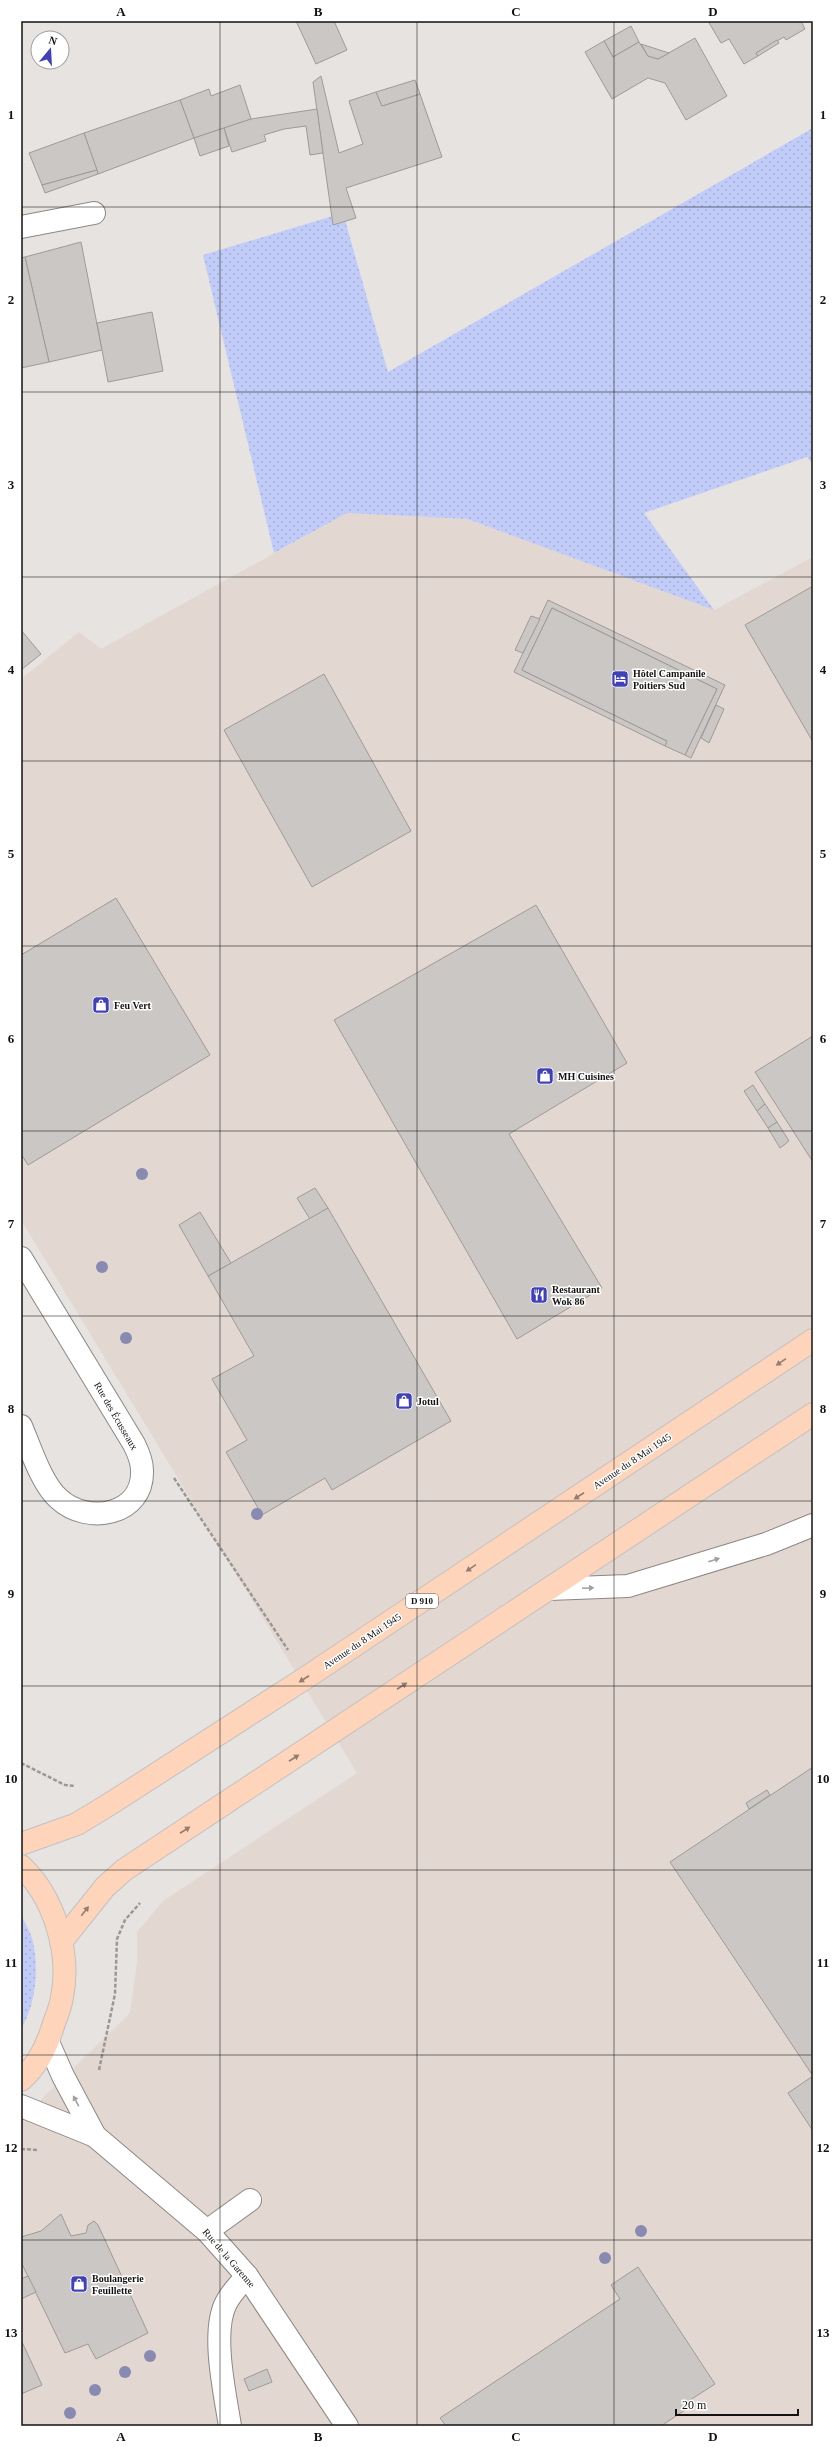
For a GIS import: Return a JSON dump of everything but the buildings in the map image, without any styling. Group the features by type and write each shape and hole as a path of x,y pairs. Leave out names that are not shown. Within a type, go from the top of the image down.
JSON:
{"main road":[{"name":"Avenue du 8 Mai 1945","path":"21,1844 78,1824 306,1677 813,1340"},
{"path":"61,1942 105,1887 124,1870 813,1414"},
{"path":"21,1866 29,1874 49,1906 61,1942 64,1963 62,1997 48,2042 30,2072 21,2080"}],"street":[{"path":"21,227 94,213"},
{"name":"Rue des Écusseaux","path":"21,1258 134,1444 142,1471"},
{"path":"21,1426 44,1479 58,1499 75,1511 96,1515 117,1510 132,1501 139,1487 142,1471"},
{"path":"549,1589 628,1586 766,1544 813,1525"},
{"name":"Rue de la Garenne","path":"48,2042 63,2076 95,2136"},
{"name":"Rue de la Garenne","path":"21,2106 95,2136 207,2231 247,2276 347,2426"},
{"path":"207,2231 250,2200"},
{"path":"230,2426 220,2363 222,2324 226,2304 247,2276"}],"path":[{"path":"142,1471 176,1478 306,1677"}],"shaded area":[{"path":"813,128 813,465 807,457 644,513 714,610 467,519 347,513 274,553 203,255 343,213 388,372"},
{"path":"347,513 467,519 714,610 813,557 813,2426 21,2426 21,2119 130,2013 137,1962 137,1932 163,1901 357,1773 21,1220 21,679 79,632 101,649"},
{"path":"21,1914 33,1942 36,1975 30,2009 21,2029"}],"place":[{"name":"Hôtel Campanile Poitiers Sud","path":"620,679"},
{"name":"Feu Vert","path":"101,1005"},
{"name":"MH Cuisines","path":"545,1076"},
{"name":"Restaurant Wok 86","path":"539,1295"},
{"name":"Jotul","path":"404,1401"},
{"name":"Boulangerie Feuillette","path":"79,2284"}]}
